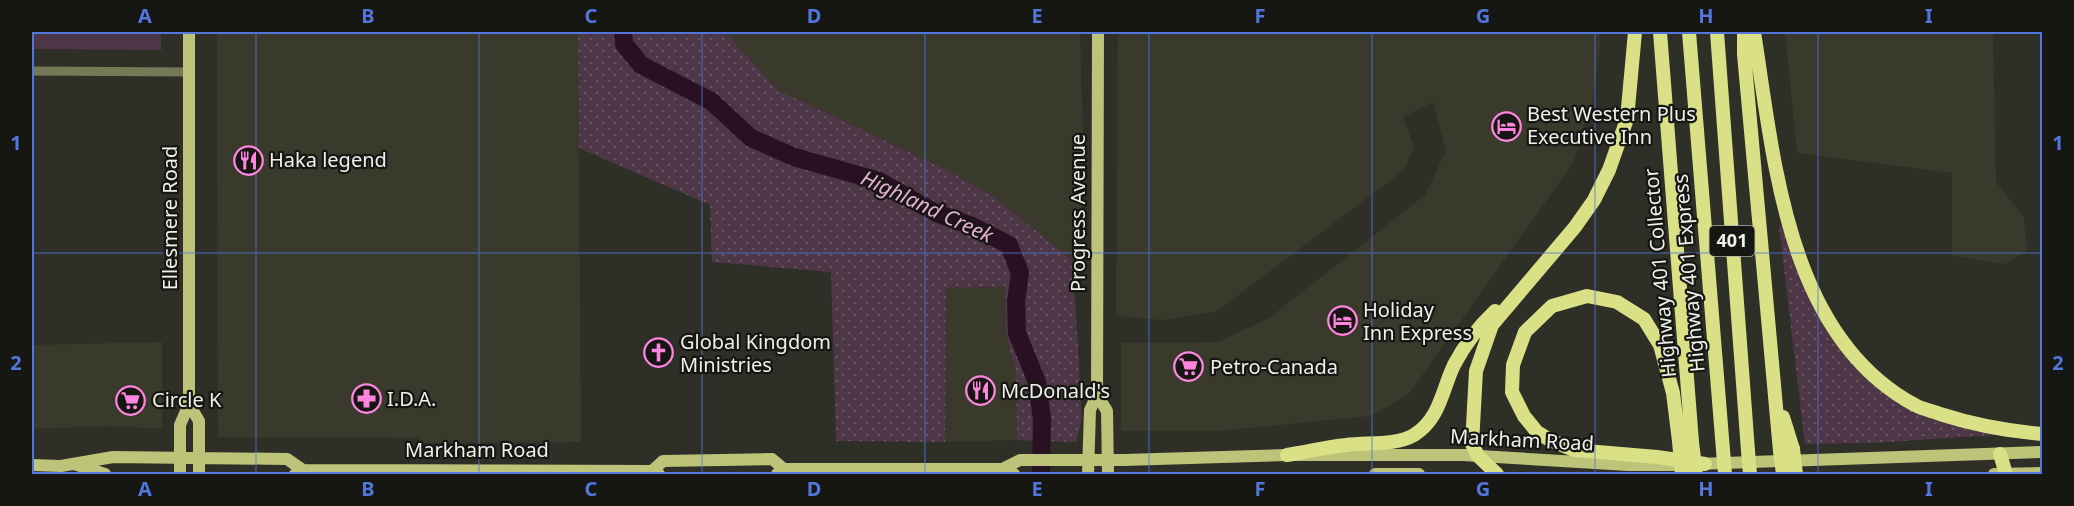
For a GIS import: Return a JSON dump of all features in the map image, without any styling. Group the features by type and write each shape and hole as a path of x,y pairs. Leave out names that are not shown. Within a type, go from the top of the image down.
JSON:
{"highway":[{"path":"1497,474 1478,456 1472,444 1476,371 1492,325 1575,227 1594,200 1609,170 1627,119 1635,32"},
{"name":"Highway 401 Collector","path":"1660,32 1686,441 1700,469"},
{"name":"Highway 401 Express","path":"1689,32 1725,474"},
{"name":"401","path":"1717,32 1750,474"},
{"name":"401","path":"1744,32 1744,54 1776,398 1787,450"},
{"path":"1754,32 1780,192 1794,241 1806,278 1829,320 1854,356 1884,383 1915,405 1956,419 1997,429 2043,434"},
{"path":"1287,455 1347,444 1392,441 1413,436 1433,418 1445,394 1453,368 1467,342 1485,320 1532,276"},
{"path":"1682,474 1686,441 1660,345 1644,319 1617,302 1587,296 1552,306 1525,332 1513,364 1512,392 1524,416 1537,432 1574,450 1657,457 1700,469"},
{"path":"1783,474 1787,450"},
{"path":"1787,450 1796,474"},
{"path":"2000,454 2002,474"}],"main road":[{"name":"Ellesmere Road","path":"180,474 180,425 189,404 189,32"},
{"name":"Progress Avenue","path":"1088,474 1090,410 1096,396 1098,32"},
{"name":"Progress Avenue","path":"1096,396 1107,411 1108,474"},
{"name":"Ellesmere Road","path":"189,404 199,421 199,474"},
{"name":"Markham Road","path":"1002,469 1020,460 1287,455 1478,456 1700,469 2043,452"},
{"name":"Markham Road","path":"32,465 73,464 113,457 287,459 299,472 655,473 663,461 772,459 781,472 1002,469 1014,474"},
{"name":"Markham Road","path":"73,464 105,474"},
{"path":"2002,474 2043,473"},
{"path":"1375,474 1419,474"}],"street":[{"path":"32,71 189,72"}],"shaded area":[{"path":"32,32 161,32 161,50 32,49"},
{"path":"217,32 578,32 581,442 418,443 419,438 218,437"},
{"path":"578,32 725,32 778,90 945,169 997,199 1073,261 1082,419 1076,442 1017,440 1016,373 1006,335 1005,287 946,288 945,442 836,441 831,272 712,262 710,205 579,148"},
{"path":"725,32 1080,32 1083,135 1081,252 1073,261 997,199 945,169 778,90"},
{"path":"1118,32 1600,32 1600,49 1592,101 1573,163 1409,394 1371,416 1218,431 1121,431 1121,343 1218,342 1269,318 1425,195 1446,151 1433,102 1403,117 1414,147 1404,170 1216,312 1162,320 1116,316"},
{"path":"1785,32 1993,32 1996,182 2024,217 2027,250 2006,264 1952,256 1952,173 1797,153"},
{"path":"1782,224 1808,294 1843,352 1879,387 2002,433 1872,443 1805,444 1779,228"},
{"path":"1005,287 1006,335 1016,373 1017,440 945,442 946,288"},
{"path":"162,342 162,429 113,426 32,429 32,345"}],"waterway":[{"name":"Highland Creek","path":"623,32 624,44 641,65 711,101 751,138 794,157 879,181 936,213 972,226 1009,245 1020,273 1016,302 1017,333 1037,382 1042,419 1041,474"}],"place":[{"name":"Best Western Plus Executive Inn","path":"1506,126"},
{"name":"Haka legend","path":"248,160"},
{"name":"Holiday Inn Express","path":"1342,321"},
{"name":"Global Kingdom Ministries","path":"659,353"},
{"name":"Petro-Canada","path":"1189,367"},
{"name":"McDonald's","path":"980,391"},
{"name":"I.D.A.","path":"366,399"},
{"name":"Circle K","path":"131,400"}]}
